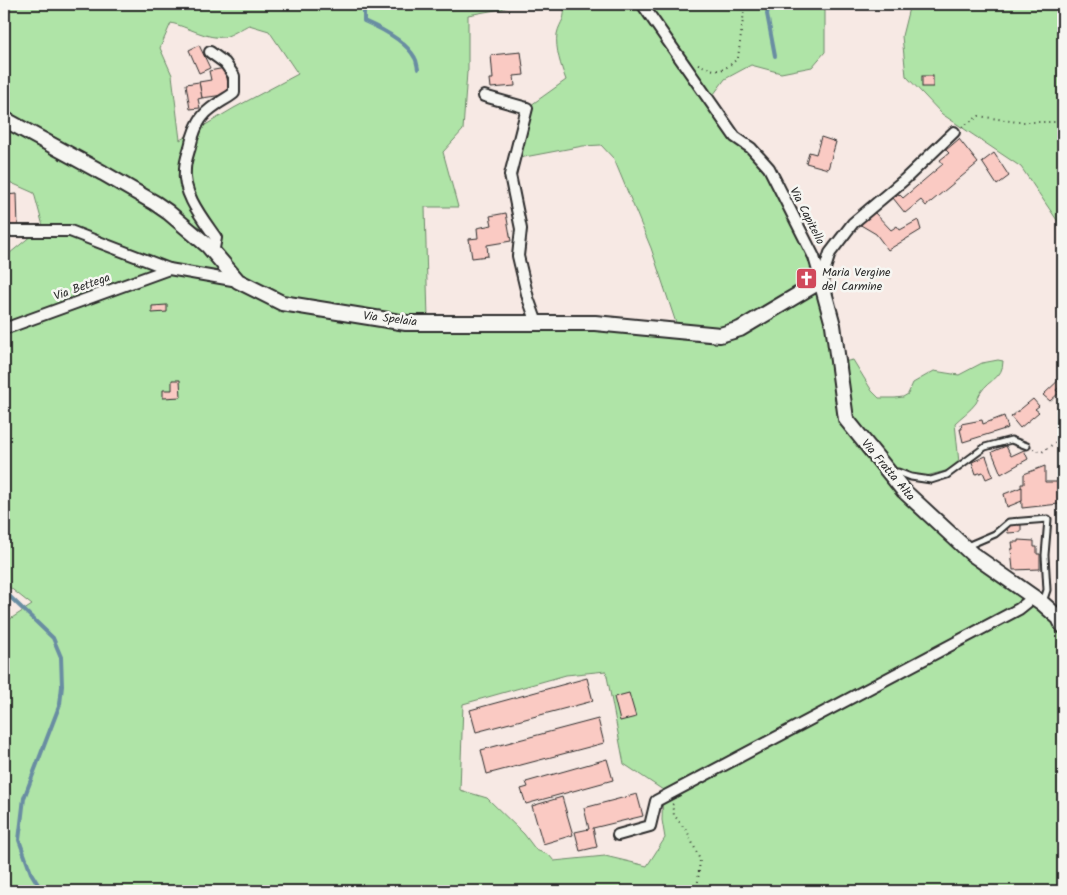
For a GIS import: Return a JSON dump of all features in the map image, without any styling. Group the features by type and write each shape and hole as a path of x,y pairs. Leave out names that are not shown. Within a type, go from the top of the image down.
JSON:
{"street":[{"name":"Via Capitello","path":"642,4 735,137 751,148 769,168 814,258 821,281"},
{"path":"210,52 225,63 234,76 234,93 218,103 203,116 191,141 184,171 188,191 200,215 216,238 214,253"},
{"path":"484,96 527,108 510,176 520,229 518,256 528,298 537,323"},
{"name":"Via Spelaia","path":"4,120 155,203 186,227 214,253 238,281 282,303 406,323 595,323 720,335 740,329 821,281"},
{"name":"Via Capitello","path":"821,281 830,253 853,223 904,180 954,132"},
{"name":"Via Bettega","path":"4,231 70,231 169,270 238,281"},
{"name":"Via Bettega","path":"4,329 169,270"},
{"name":"Via Fratta Alta","path":"821,281 833,325 846,419 904,491 964,547 1038,600 1059,618 1063,626"},
{"path":"618,835 650,826 656,801 1038,600"}],"lane":[{"path":"889,473 898,472 931,480 947,475 985,447 1011,440 1027,446"},
{"path":"964,547 995,534 1009,522 1048,519 1045,555 1046,590 1038,600"}],"path":[{"path":"696,63 712,70 726,69 738,58 745,4"},
{"path":"954,132 979,116 1017,122 1063,122"},
{"path":"1027,446 1042,452 1063,437"},
{"path":"679,800 672,806 674,814 688,833 700,860 697,891"}],"green space":[{"path":"4,4 516,4 501,9 468,15 468,71 463,130 443,152 458,207 425,207 428,320 679,332 651,248 614,159 601,145 583,146 514,159 531,105 566,80 557,46 558,29 564,17 563,4 820,4 825,11 825,52 812,67 781,73 751,65 725,79 711,98 729,131 767,166 822,283 838,363 853,360 872,391 879,398 895,398 908,394 913,383 934,371 959,375 982,363 1003,361 1001,372 980,393 974,406 955,423 959,463 949,470 903,482 1063,628 1063,891 4,891 4,623 32,605 4,583 4,258 43,226 34,193 4,181","holes":["171,23 204,35 218,37 227,36 249,25 269,31 298,74 234,108 180,140 172,75 160,48","606,671 624,764 663,790 662,820 665,838 647,866 605,856 554,861 549,855 536,850 524,834 487,798 460,790 463,704 566,675"]},
{"path":"910,4 1063,4 1063,229 1021,167 942,114 906,76 902,36"}],"building":[{"path":"199,45 210,68 199,73 189,50"},
{"path":"521,52 524,75 514,76 515,86 491,88 490,79 493,79 491,55"},
{"path":"225,68 230,94 202,98 199,82 211,80 209,71"},
{"path":"922,76 933,76 933,87 922,87"},
{"path":"199,82 202,98 198,99 200,108 190,109 186,84"},
{"path":"821,137 836,142 828,169 806,163 809,152 816,154"},
{"path":"959,139 978,163 926,206 921,200 905,213 893,198 899,194 903,198 943,164 940,160 949,153 946,150"},
{"path":"994,153 1009,176 997,185 982,162"},
{"path":"17,194 18,228 5,229 4,195"},
{"path":"874,212 891,230 897,226 900,230 918,220 921,230 888,250 876,234 859,224"},
{"path":"506,213 511,241 487,245 488,256 472,258 469,239 478,238 477,228 492,225 490,216"},
{"path":"167,305 167,312 152,313 152,306"},
{"path":"1063,376 1063,384 1056,390 1059,393 1050,401 1043,395"},
{"path":"172,380 180,380 181,397 163,398 163,390 172,390"},
{"path":"1033,399 1039,406 1035,409 1039,412 1020,428 1011,417"},
{"path":"1004,416 1008,428 963,442 960,429 962,429 961,424 982,420 983,424"},
{"path":"1006,446 1011,456 1024,450 1028,459 1001,474 992,452"},
{"path":"986,456 993,476 986,479 983,472 976,474 972,462"},
{"path":"1045,466 1045,482 1063,482 1063,509 1060,509 1059,504 1022,508 1021,484 1024,484 1024,474"},
{"path":"1022,487 1022,501 1007,507 1004,494"},
{"path":"1011,524 1021,524 1021,532 1008,533 1007,529"},
{"path":"1018,540 1034,541 1034,547 1037,547 1037,554 1040,554 1040,569 1013,570 1012,542 1018,542"},
{"path":"1063,550 1063,560 1059,552"},
{"path":"587,678 593,701 476,732 470,710"},
{"path":"629,693 636,717 620,721 614,697"},
{"path":"598,719 604,743 487,774 481,750"},
{"path":"607,759 613,780 526,804 521,789 528,787 526,782"},
{"path":"637,794 643,816 593,828 597,847 580,851 575,832 589,829 584,808"},
{"path":"562,797 573,835 543,844 532,806"}],"waterway":[{"path":"4,17 11,4"},
{"path":"364,4 364,21 385,31 405,46 416,59 418,69"},
{"path":"769,4 767,14 775,56"},
{"path":"4,591 53,638 61,657 62,686 60,704 24,798 19,840 31,873 42,891"}],"place":[{"name":"Maria Vergine del Carmine","path":"806,279"}]}
